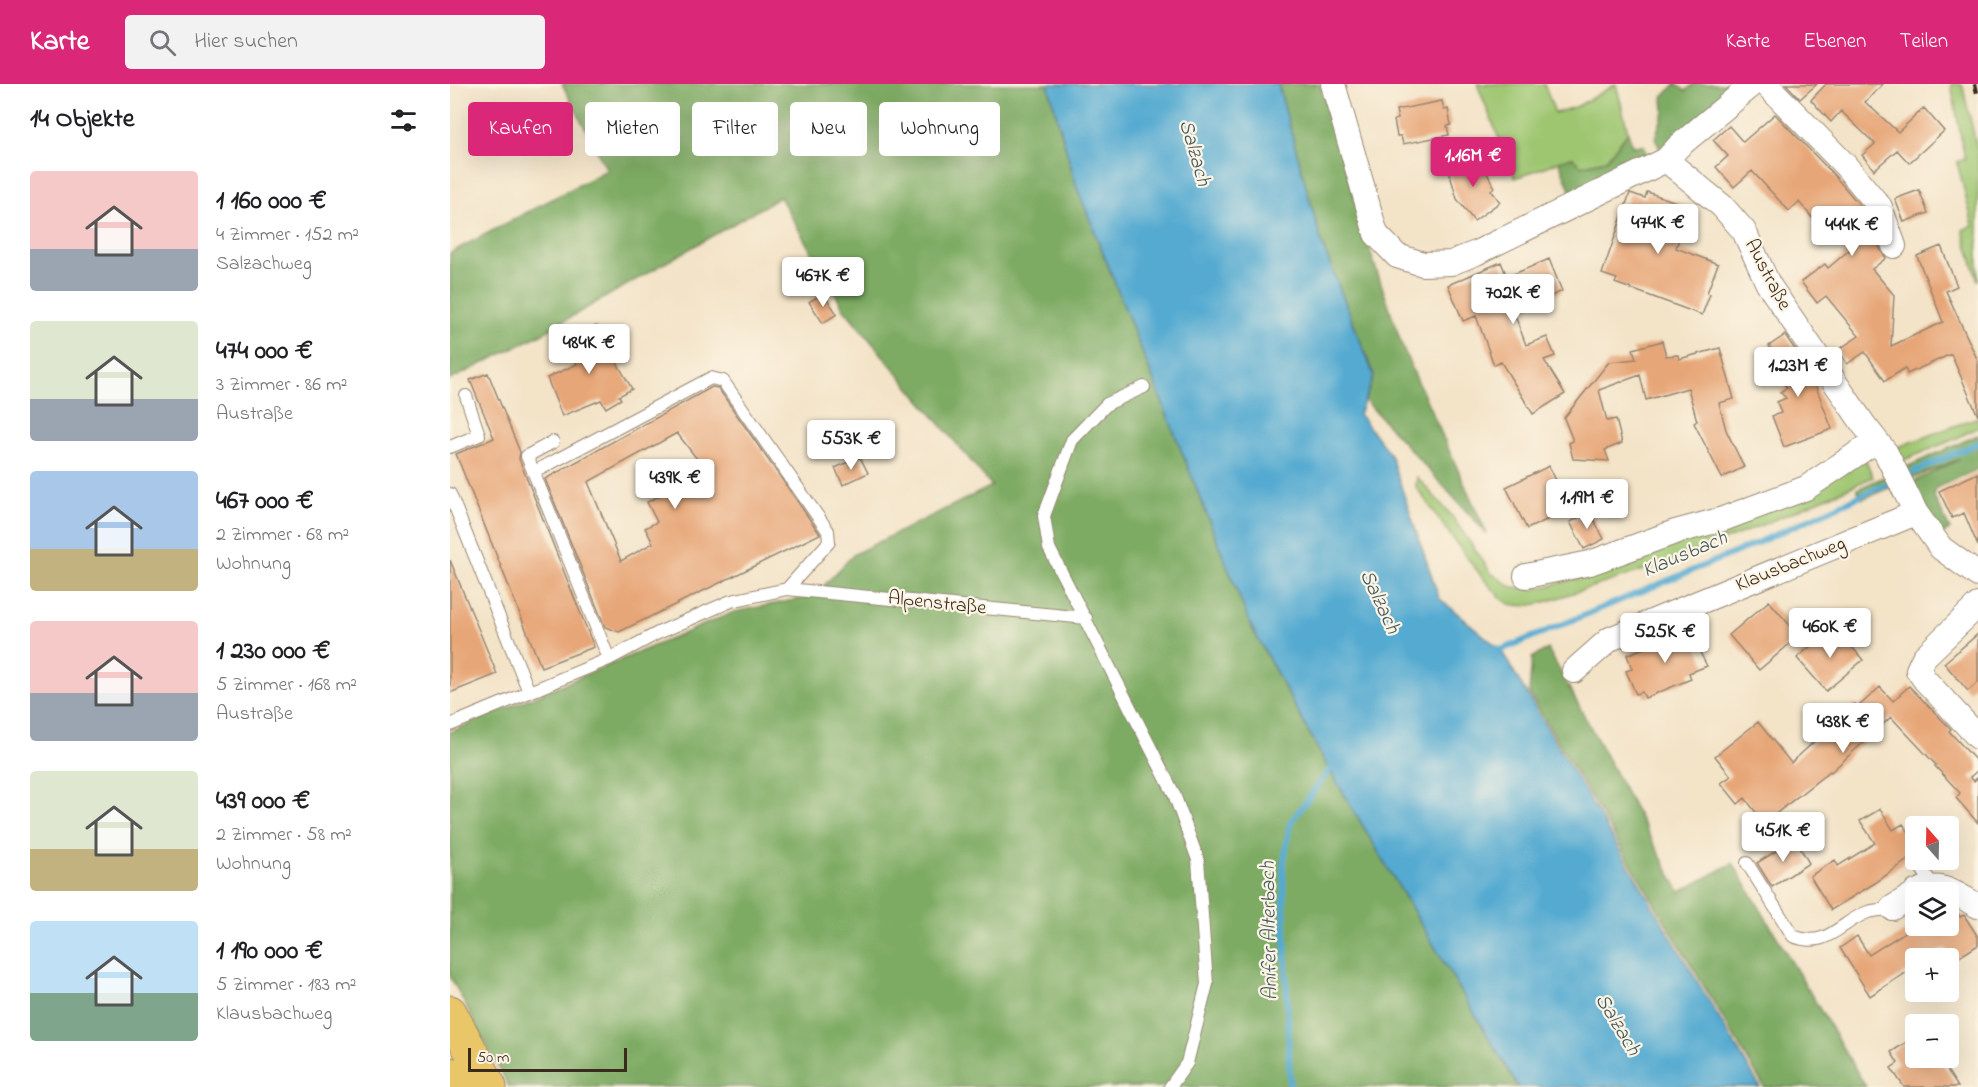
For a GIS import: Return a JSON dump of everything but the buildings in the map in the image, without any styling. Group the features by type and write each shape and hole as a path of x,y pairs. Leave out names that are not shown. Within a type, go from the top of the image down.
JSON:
{"main road":[{"path":"450,1012 490,1087"},
{"path":"450,1074 457,1087"}],"street":[{"path":"1333,84 1376,234 1397,256 1423,264 1451,263 1532,227 1666,160 1753,84"},
{"path":"1766,84 1845,165 1880,207 1894,246"},
{"name":"Austraße","path":"1666,160 1722,206 1744,231 1768,284 1881,447 1914,509 1941,548 1978,575"},
{"path":"1527,576 1590,563 1675,532 1723,519 1806,488 1881,447"},
{"name":"Klausbachweg","path":"1574,671 1610,639 1914,509"},
{"path":"1978,605 1924,657 1918,670 1978,737"},
{"path":"1959,896 1978,906"},
{"path":"1892,908 1905,900"}],"lane":[{"path":"534,472 711,378 723,381 828,531 829,542 787,589"},
{"path":"1144,387 1107,404 1072,440 1044,516 1049,548 1174,794 1197,860 1207,984 1187,1063 1170,1087"},
{"path":"450,447 479,435 465,396"},
{"path":"553,442 527,456 609,659"},
{"path":"450,494 529,692"},
{"name":"Alpenstraße","path":"450,725 609,659 658,633 731,601 787,589 1086,618"},
{"path":"1747,863 1793,936 1805,941 1816,941 1868,912 1892,908"}],"green space":[{"path":"562,84 1048,84 1076,185 1251,626 1329,769 1518,1087 509,1087 450,976 450,732 734,612 814,596 854,554 992,486 844,309 780,197 543,333 450,380 450,253 607,170 600,156 680,156 680,102 585,102 585,128"},
{"path":"1278,84 1320,84 1372,257 1404,351 1487,534 1364,399 1374,375 1322,244"},
{"path":"1477,84 1544,84 1555,113 1578,106 1616,84 1628,132 1606,160 1580,166 1572,157 1515,178"},
{"path":"1676,84 1686,91 1693,84 1738,84 1660,148 1655,138 1664,112 1663,96"},
{"path":"1951,84 1962,84 1978,152 1978,281 1963,230 1973,225 1957,162 1965,159"},
{"path":"1628,132 1632,146 1644,145 1647,156 1571,193 1559,161 1572,157 1581,166 1606,160"},
{"path":"1978,417 1978,427 1899,462 1893,449"},
{"path":"1978,435 1978,469 1936,488 1934,497 1950,529 1938,538 1909,484 1960,459 1862,499 1857,489"},
{"path":"1865,459 1873,477 1800,509 1652,567 1552,600 1526,606 1510,604 1501,598 1462,551 1416,487 1417,477 1451,515 1491,573 1512,587 1535,589 1593,575"},
{"path":"1548,649 1680,892 1733,863 1866,1087 1764,1087 1529,693 1532,658"}],"water":[{"name":"Salzach","path":"1048,84 1278,84 1322,244 1374,376 1359,414 1390,454 1439,598 1501,650 1760,1087 1518,1087 1329,769 1251,626 1076,185"}],"waterway":[{"name":"Klausbach","path":"1905,476 1978,443"},
{"name":"Klausbach","path":"1494,649 1501,650 1746,548 1895,480"},
{"name":"Anifer Alterbach","path":"1290,1087 1283,867 1290,823 1334,764"}],"railway":[{"path":"1975,84 1978,97"}]}
